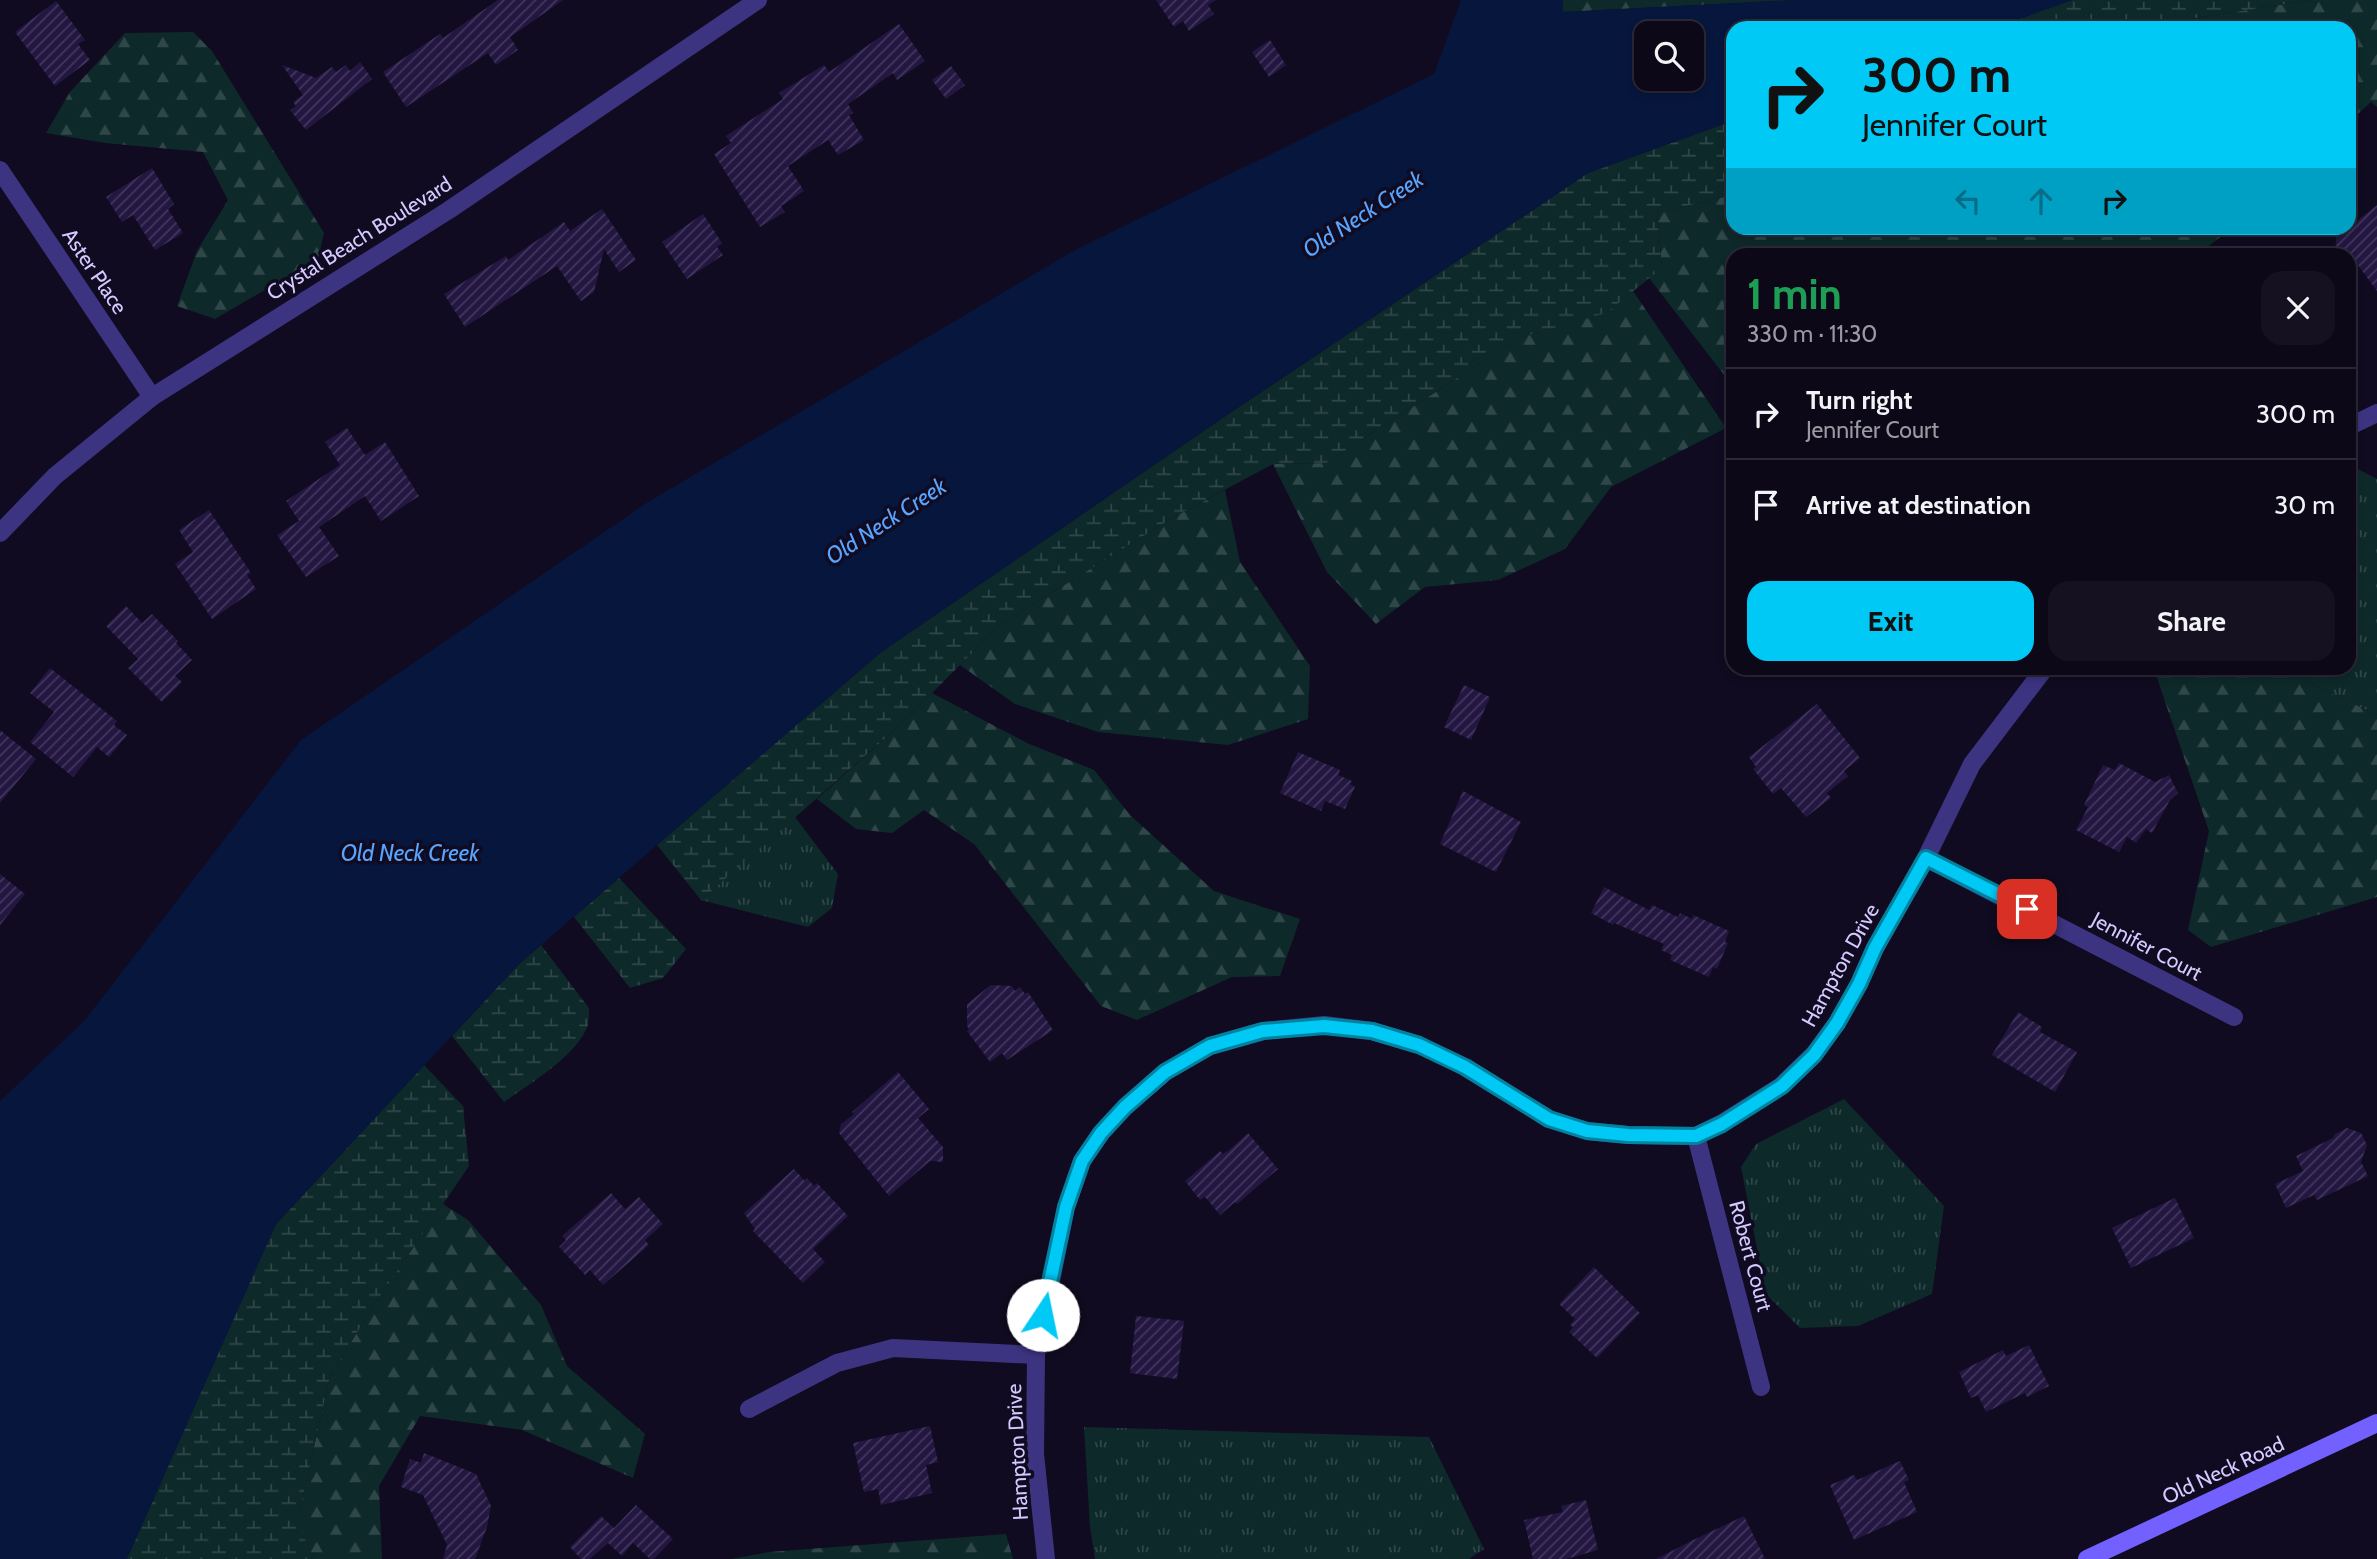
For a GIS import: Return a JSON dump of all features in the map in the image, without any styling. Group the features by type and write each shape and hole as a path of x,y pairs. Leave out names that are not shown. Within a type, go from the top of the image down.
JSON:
{"street":[{"name":"Crystal Beach Boulevard","path":"0,534 55,477 152,397 449,209 758,0"},
{"name":"Aster Place","path":"0,170 152,397"},
{"path":"2356,423 2377,413"},
{"name":"Hampton Drive","path":"1046,1559 1035,1454 1036,1355 1066,1207 1082,1161 1101,1133 1125,1107 1165,1072 1210,1046 1263,1031 1324,1026 1372,1031 1419,1045 1465,1067 1549,1119 1587,1131 1628,1135 1696,1136 1722,1124 1782,1086 1814,1055 1837,1023 1875,948 1926,858 1972,764 2040,675"},
{"name":"Jennifer Court","path":"1926,858 2234,1017"},
{"name":"Robert Court","path":"1696,1136 1761,1387"},
{"path":"749,1409 837,1363 893,1348 1036,1355"},
{"name":"Old Neck Road","path":"2087,1559 2376,1425"}],"green space":[{"path":"1563,0 1797,0 1563,12"},
{"path":"2072,0 2310,0 2177,21 2014,21"},
{"path":"2310,0 2377,0 2377,107 2371,102 2356,116 2356,21 2177,21"},
{"path":"193,32 212,51 324,233 318,259 215,319 177,306 197,251 228,200 203,152 105,143 46,133 70,92 125,33"},
{"path":"1726,123 1726,196 1657,213 1662,268 1606,313 1519,338 1326,463 1273,464 1174,517 1001,624 899,726 701,900 657,845 880,653 1221,419 1588,173"},
{"path":"1726,196 1726,235 2223,235 2206,248 1726,248 1726,377 1649,278 1662,268 1657,213"},
{"path":"1633,291 1726,428 1611,487 1565,549 1498,580 1425,587 1376,624 1327,572 1273,464 1326,463 1519,338 1605,313"},
{"path":"2356,468 2377,479 2377,715 2314,685 2303,675 2356,675"},
{"path":"1225,490 1240,562 1310,666 1308,719 1228,745 1098,732 1015,704 960,665 1001,624 1174,517"},
{"path":"2156,675 2303,675 2314,685 2377,715 2377,897 2211,947 2188,930 2209,831"},
{"path":"932,693 1027,743 1094,770 1130,815 1214,891 1300,919 1280,976 1232,977 1137,1020 1101,1006 974,844 924,810 892,833 856,829 817,799"},
{"path":"795,817 838,874 832,908 808,927 701,900"},
{"path":"619,878 686,949 663,978 630,988 574,917"},
{"path":"541,945 589,1008 588,1025 583,1036 564,1058 504,1102 452,1036 519,964"},
{"path":"424,1065 463,1106 469,1166 376,1302 330,1376 297,1522 314,1559 121,1559 276,1224"},
{"path":"1844,1099 1944,1206 1932,1294 1858,1326 1800,1328 1766,1294 1741,1167 1756,1144"},
{"path":"443,1204 468,1220 541,1305 567,1366 645,1434 633,1478 522,1430 420,1416 379,1486 382,1559 314,1559 297,1522 330,1376 376,1302"},
{"path":"1084,1427 1429,1437 1484,1549 1469,1559 1095,1559 1090,1527"},
{"path":"1006,1534 1013,1559 731,1559 769,1552"}],"water":[{"name":"Old Neck Creek","path":"1461,0 1563,0 1563,12 1797,0 2072,0 2014,21 1726,21 1726,123 1588,173 1221,419 880,653 519,964 276,1224 127,1559 0,1559 0,1101 85,1020 301,740 648,502 1075,250 1434,74"}],"building":[{"path":"498,0 563,0 510,37 518,50 496,65 488,53 406,107 383,72 440,34 443,38"},
{"path":"1156,0 1216,0 1208,5 1214,14 1189,31 1183,21 1174,27"},
{"path":"56,1 85,40 78,44 90,60 55,86 15,32"},
{"path":"899,24 925,61 897,80 893,73 848,104 853,113 849,115 864,140 838,155 828,140 788,166 804,191 781,206 785,212 760,227 714,154 731,143 726,136 783,99 779,93 824,65 829,72"},
{"path":"1270,40 1286,65 1269,77 1252,52"},
{"path":"360,62 372,79 306,130 290,110 296,106 293,102 303,95 282,65 316,78 332,67 336,72 346,65 350,71"},
{"path":"951,66 965,85 946,99 932,80"},
{"path":"152,168 174,204 168,209 183,233 155,250 133,215 122,222 106,197"},
{"path":"2377,205 2377,291 2356,262 2356,248 2335,248 2336,235 2356,235 2356,222"},
{"path":"602,209 636,260 619,272 604,249 594,292 581,301 557,266 465,327 444,294 506,256 508,260 564,222 570,231"},
{"path":"703,214 722,243 717,247 723,255 687,279 662,242"},
{"path":"347,428 365,455 385,442 419,496 381,521 365,496 319,527 339,556 306,577 277,535 299,521 286,501 340,465 325,442"},
{"path":"209,510 251,573 247,575 256,589 212,619 175,564 193,552 179,530"},
{"path":"126,606 142,623 152,614 192,660 175,676 182,682 162,702 128,668 138,659 106,626"},
{"path":"50,668 117,721 114,725 127,735 109,757 97,747 73,777 30,742 54,712 30,693"},
{"path":"1464,685 1490,697 1471,740 1444,727"},
{"path":"1817,704 1860,758 1844,771 1848,776 1827,793 1831,798 1806,817 1781,788 1773,794 1753,769 1756,767 1749,757"},
{"path":"0,730 36,759 0,803"},
{"path":"1298,752 1340,770 1338,775 1352,781 1350,784 1355,787 1345,809 1325,801 1321,811 1280,793"},
{"path":"2119,763 2155,782 2169,775 2178,793 2170,800 2152,833 2146,829 2136,843 2127,837 2119,852 2076,830 2088,807 2084,805 2103,765 2115,770"},
{"path":"1463,791 1521,822 1496,872 1440,844"},
{"path":"0,874 25,894 0,925"},
{"path":"1604,887 1649,910 1652,905 1678,917 1680,913 1692,919 1693,915 1729,931 1725,942 1728,943 1717,969 1713,967 1709,977 1670,960 1672,955 1661,950 1664,944 1614,923 1613,925 1591,913"},
{"path":"991,985 1012,986 1015,991 1020,987 1025,994 1028,992 1053,1030 1007,1060 1002,1053 990,1062 967,1031 967,1004"},
{"path":"2018,1012 2042,1027 2040,1032 2077,1052 2055,1092 1992,1055"},
{"path":"898,1072 929,1109 918,1118 943,1147 943,1162 930,1161 889,1196 839,1133 841,1124 854,1114 852,1112"},
{"path":"2347,1128 2361,1133 2367,1145 2361,1162 2368,1176 2317,1200 2314,1195 2286,1208 2275,1184 2303,1171 2296,1156"},
{"path":"1248,1133 1278,1169 1220,1215 1205,1197 1200,1200 1185,1181 1220,1151 1223,1154"},
{"path":"794,1169 805,1181 807,1178 814,1186 817,1183 848,1216 813,1249 825,1262 803,1283 753,1231 755,1229 744,1213"},
{"path":"611,1193 625,1209 639,1197 663,1224 645,1240 649,1245 603,1285 590,1270 585,1275 559,1247 566,1240 562,1236"},
{"path":"2175,1198 2194,1238 2131,1268 2112,1228"},
{"path":"1594,1267 1640,1313 1597,1358 1569,1332 1575,1319 1559,1304"},
{"path":"1136,1316 1184,1321 1177,1379 1130,1373"},
{"path":"2029,1345 2049,1386 2027,1397 2025,1393 1986,1412 1978,1395 1971,1398 1959,1372 2003,1350 2006,1356"},
{"path":"930,1426 938,1462 926,1465 932,1493 881,1505 878,1489 864,1492 853,1443"},
{"path":"424,1453 476,1474 491,1506 487,1527 475,1559 443,1559 447,1545 423,1495 401,1487 410,1459 421,1463"},
{"path":"1900,1461 1909,1480 1904,1482 1917,1512 1854,1540 1830,1485 1854,1475 1857,1480"},
{"path":"1586,1500 1598,1550 1566,1559 1533,1559 1524,1520 1563,1512 1561,1506"},
{"path":"636,1505 673,1539 654,1559 650,1559 633,1543 622,1556 608,1543 590,1559 581,1559 570,1547 601,1516 614,1528"},
{"path":"1744,1516 1765,1559 1656,1559 1693,1540"}],"route":[{"path":"1043,1315 1066,1207 1082,1161 1101,1133 1125,1107 1165,1072 1210,1046 1263,1031 1324,1026 1372,1031 1419,1045 1465,1067 1549,1119 1587,1131 1628,1135 1696,1136 1722,1124 1782,1086 1814,1055 1837,1023 1875,948 1926,858 2027,909"}]}
